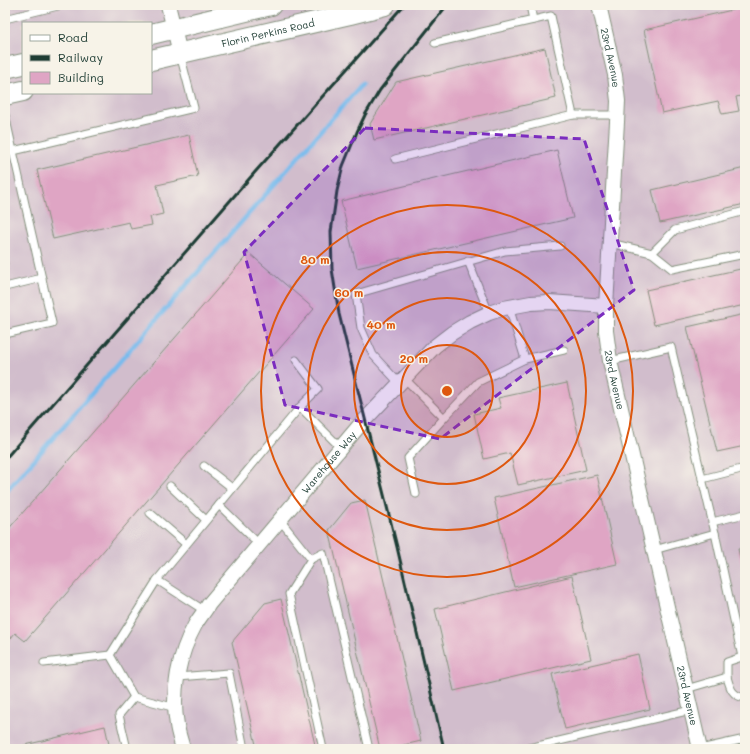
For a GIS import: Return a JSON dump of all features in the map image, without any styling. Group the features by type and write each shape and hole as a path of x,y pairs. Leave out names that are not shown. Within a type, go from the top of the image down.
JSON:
{"main road":[{"path":"152,34 271,5"},
{"name":"Florin Perkins Road","path":"152,60 385,5"},
{"path":"5,68 22,64"},
{"path":"5,95 22,91"}],"street":[{"path":"168,5 180,53"},
{"name":"23rd Avenue","path":"599,5 615,75 618,100 606,306 606,331 610,361 700,749"},
{"name":"Warehouse Way","path":"183,749 177,724 177,677 183,653 195,625 209,604 359,426 401,381 435,346 470,322 489,313 531,303 549,302 606,306"}],"lane":[{"path":"5,19 62,5"},
{"path":"530,5 533,20"},
{"path":"435,42 551,16 573,115"},
{"path":"5,153 194,108 180,53"},
{"path":"5,115 52,323 5,334"},
{"path":"395,159 573,115 618,115"},
{"path":"652,253 675,230 745,211"},
{"path":"610,243 652,253 672,269 745,254"},
{"path":"444,418 373,355 361,328 356,294 505,251 560,246"},
{"path":"468,261 489,313"},
{"path":"5,287 42,278"},
{"path":"510,307 525,359"},
{"path":"610,361 671,347 715,533 742,657 728,662 726,677 734,694 745,698"},
{"path":"416,494 408,458 478,382 525,359 564,350"},
{"path":"110,655 156,580 300,407 318,389 296,360"},
{"path":"300,407 341,448"},
{"path":"204,466 232,488"},
{"path":"702,479 745,468"},
{"path":"170,486 206,520"},
{"path":"219,505 260,544"},
{"path":"150,514 186,544"},
{"path":"712,522 745,514"},
{"path":"280,520 311,559"},
{"path":"654,550 715,533"},
{"path":"323,749 289,594 311,559 323,553 369,749"},
{"path":"156,580 205,611"},
{"path":"44,663 110,655"},
{"path":"110,655 134,697 176,708"},
{"path":"177,677 229,673 244,749"},
{"path":"686,689 726,677"},
{"path":"127,749 119,715 134,697"},
{"path":"526,749 691,710"},
{"path":"700,749 745,739"}],"highlighted area":[{"path":"365,128 584,139 634,290 440,439 285,405 244,252"}],"shaded area":[{"path":"5,5 745,5 745,749 5,749"}],"building":[{"path":"741,8 745,28 745,95 736,97 739,111 722,114 718,101 662,113 644,30"},
{"path":"545,48 556,98 374,140 370,124 396,82"},
{"path":"189,135 198,176 157,185 163,214 150,217 152,225 131,229 129,222 53,239 37,170"},
{"path":"557,150 573,218 357,268 341,201"},
{"path":"745,168 745,204 660,223 652,190"},
{"path":"5,252 8,264 5,265"},
{"path":"249,253 314,309 25,641 15,633 6,644 5,533"},
{"path":"745,268 745,305 654,325 646,290"},
{"path":"745,314 745,446 717,452 687,327"},
{"path":"567,383 586,470 518,485 510,453 484,459 474,414 501,408 498,398"},
{"path":"597,475 617,564 514,587 494,498"},
{"path":"365,500 421,741 387,749 380,749 329,530 351,503"},
{"path":"745,548 745,576 744,576 738,549"},
{"path":"572,576 591,659 454,691 435,609"},
{"path":"281,599 316,749 257,749 232,642 265,603"},
{"path":"638,654 650,709 565,729 552,674"},
{"path":"105,726 110,749 22,749 21,746"}],"waterway":[{"path":"5,493 362,84"}],"railway":[{"path":"5,459 256,171 404,5"},
{"path":"444,749 397,547 339,314 332,269 331,232 337,191 343,166 365,115 380,90 447,5"}]}
